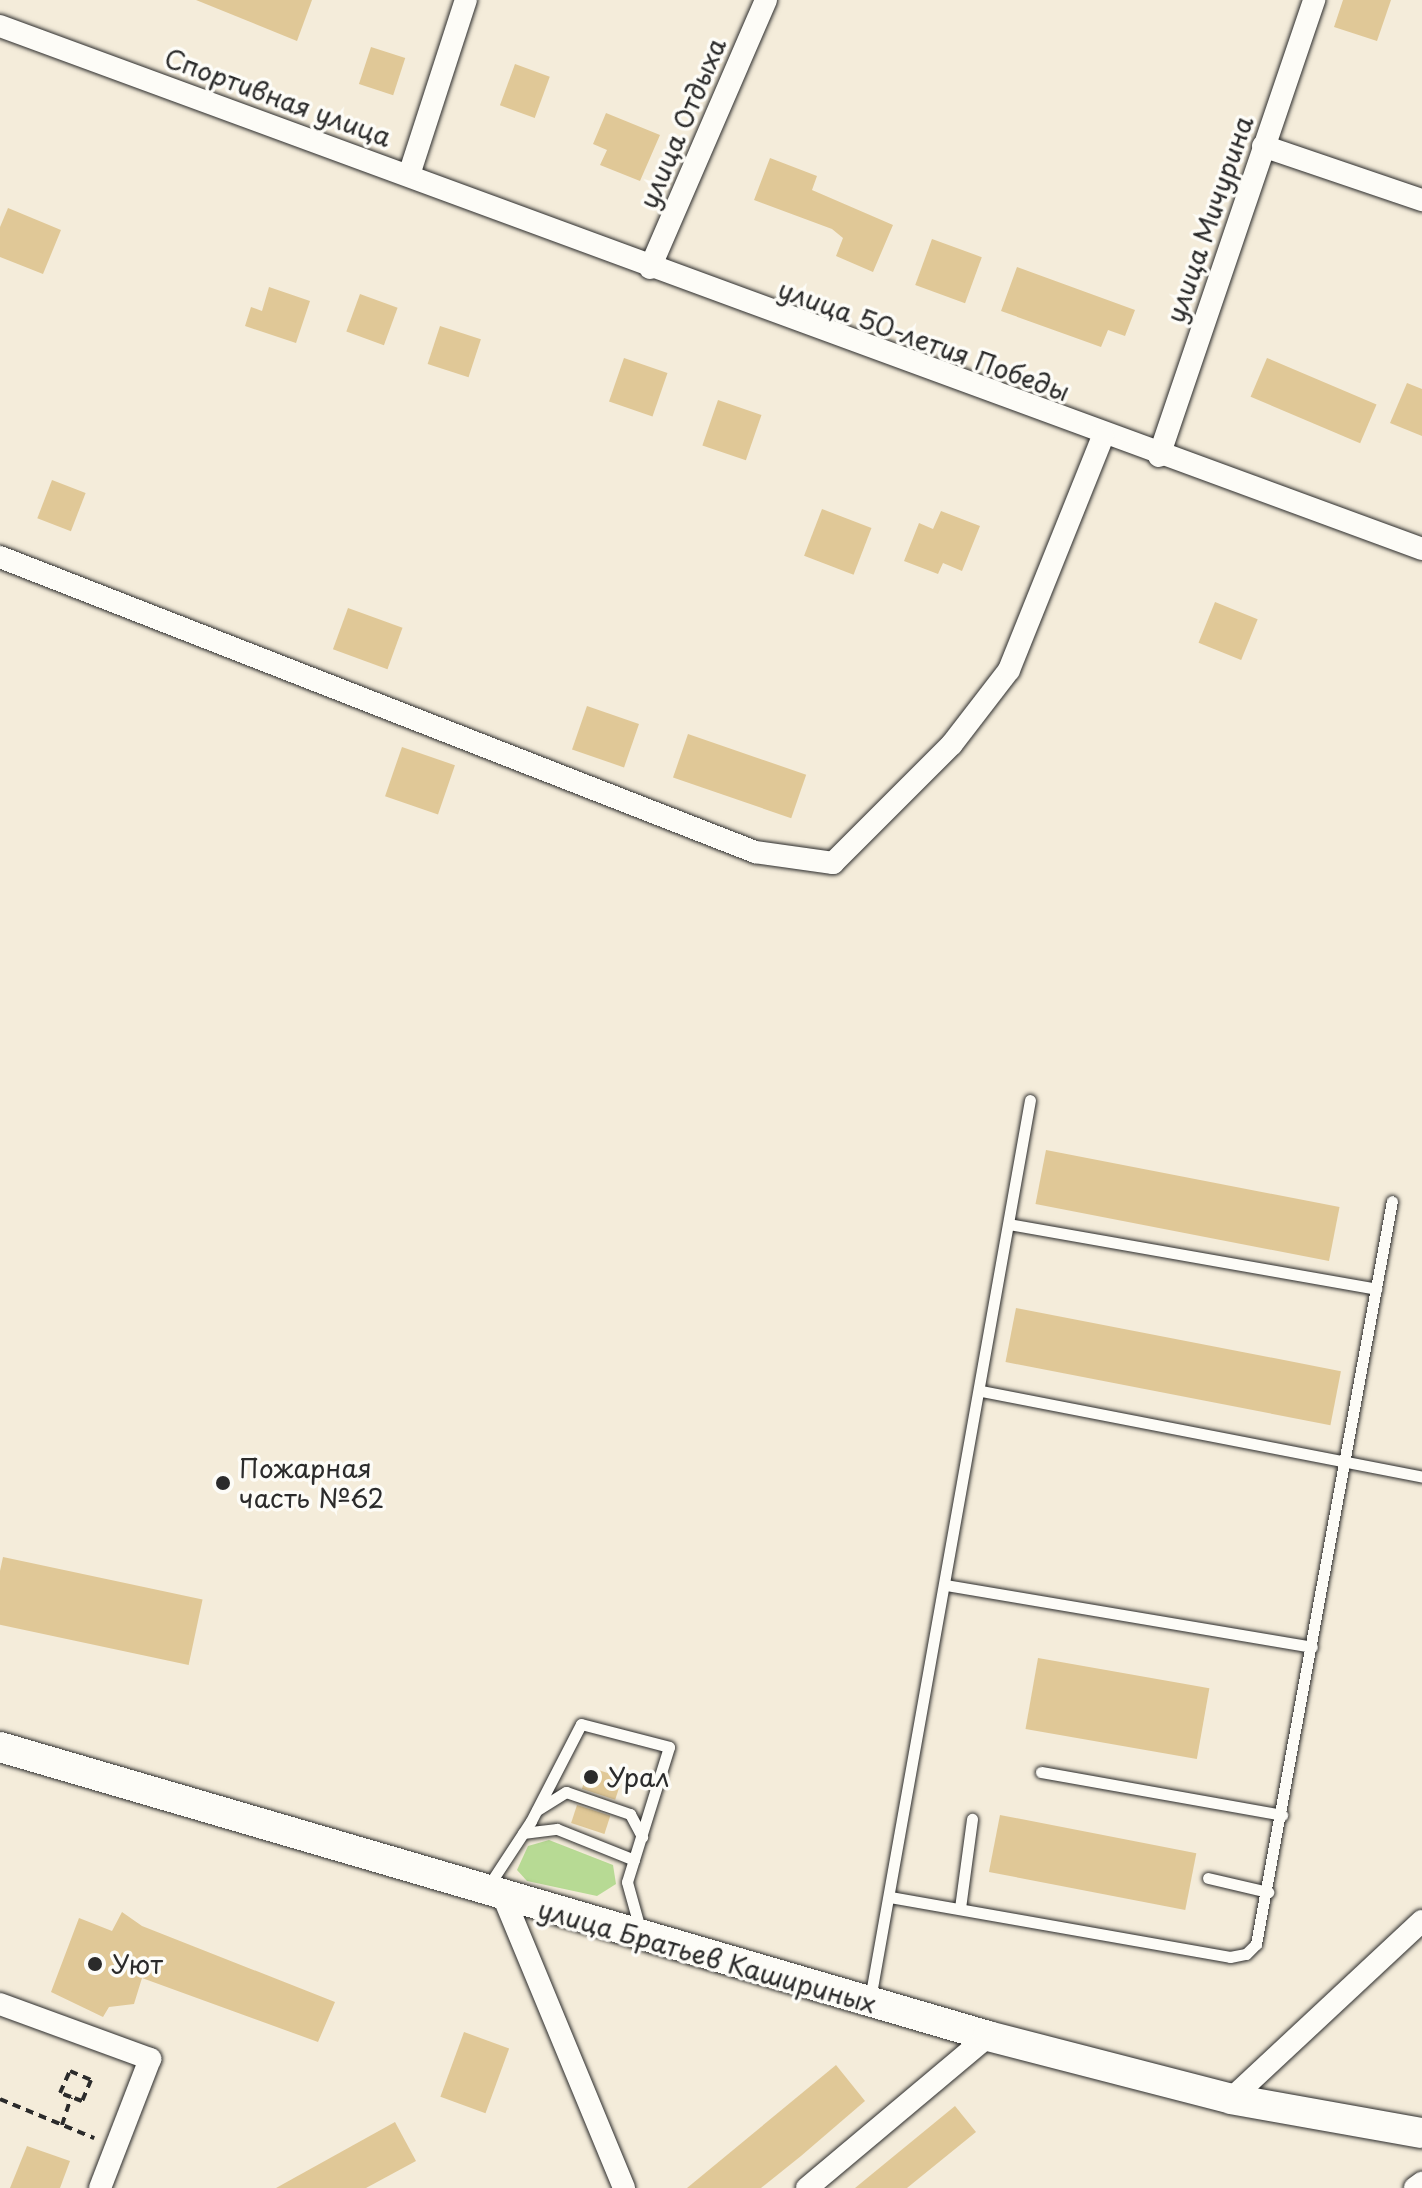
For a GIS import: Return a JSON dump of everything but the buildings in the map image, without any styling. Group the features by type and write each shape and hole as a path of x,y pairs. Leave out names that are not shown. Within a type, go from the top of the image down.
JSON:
{"main road":[{"name":"улица Братьев Кашириных","path":"0,1747 988,2036 1231,2099 1422,2133"}],"street":[{"name":"Спортивная улица","path":"0,26 409,175 466,0"},
{"name":"улица Отдыха","path":"650,268 766,0"},
{"name":"улица Мичурина","path":"1159,456 1314,0"},
{"path":"1263,146 1422,200"},
{"name":"улица 50-летия Победы","path":"409,175 1103,436 1422,549"},
{"path":"0,557 755,852 833,863 952,744 1009,670 1103,436"},
{"path":"494,1894 624,2188"},
{"path":"1231,2099 1422,1921"},
{"path":"0,2004 150,2059 100,2188"},
{"path":"807,2188 988,2036"},
{"path":"1415,2188 1422,2183"}],"lane":[{"path":"869,2003 981,1391 1030,1100"},
{"path":"890,1897 1230,1957 1246,1954 1256,1944 1268,1892 1392,1201"},
{"path":"1009,1224 1376,1289"},
{"path":"981,1391 1346,1459 1422,1477"},
{"path":"946,1585 1312,1647"},
{"path":"494,1894 581,1724 669,1747 627,1882 642,1937"},
{"path":"1041,1772 1282,1815"},
{"path":"536,1810 566,1792 630,1814 642,1837"},
{"path":"960,1908 972,1819"},
{"path":"523,1833 557,1829 634,1860"},
{"path":"1208,1878 1268,1892"}],"path":[{"path":"70,2071 91,2080 82,2101 71,2097 60,2093 70,2071"},
{"path":"62,2125 71,2097"},
{"path":"0,2099 116,2148"}],"green space":[{"path":"549,1840 613,1865 616,1884 597,1896 527,1881 517,1870 528,1846"}],"place":[{"name":"Пожарная часть №62","path":"223,1483"},
{"name":"Урал","path":"591,1777"},
{"name":"Уют","path":"95,1964"}]}
